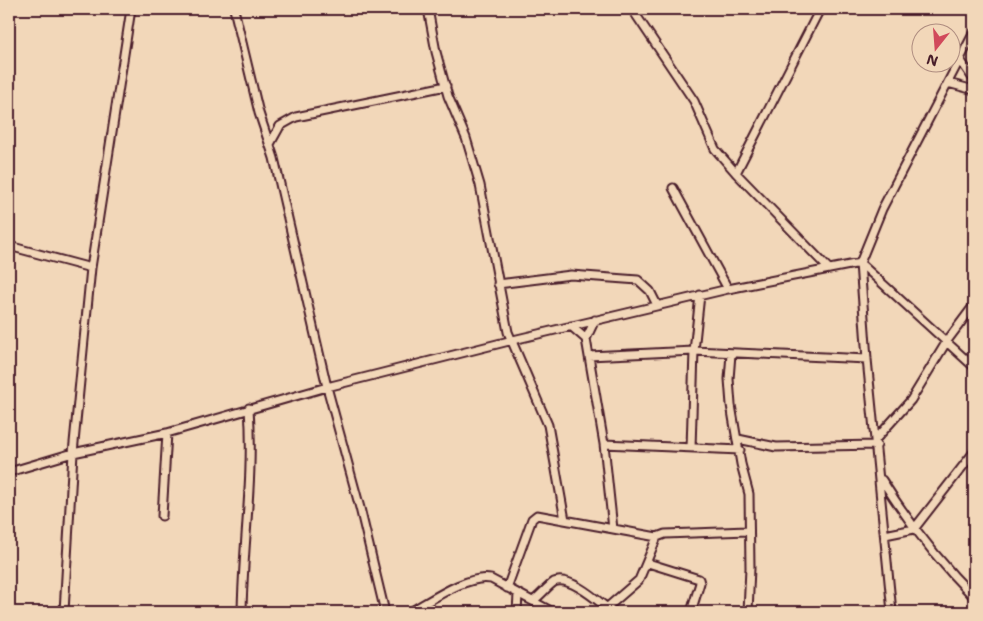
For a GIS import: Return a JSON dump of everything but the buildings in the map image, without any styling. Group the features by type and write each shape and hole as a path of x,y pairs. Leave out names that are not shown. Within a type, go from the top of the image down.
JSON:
{"street":[{"path":"64,612 73,453 91,268 131,9"},
{"path":"234,9 259,113 270,144 327,387 360,508 385,612"},
{"path":"428,9 436,52 446,86 466,138 480,185 508,332 548,425 565,520"},
{"path":"632,9 653,43 689,93 712,143 736,173 829,269"},
{"path":"736,173 820,9"},
{"path":"974,32 960,61 974,80"},
{"path":"892,612 881,478 867,359 860,263 882,209 954,72"},
{"path":"948,83 974,90"},
{"path":"270,144 280,126 296,117 446,86"},
{"path":"673,188 728,289"},
{"path":"9,246 91,268"},
{"path":"9,472 73,453 167,433 327,387 513,340 700,295 860,263"},
{"path":"860,263 974,367"},
{"path":"498,284 571,275 638,280 650,291 657,306"},
{"path":"691,448 694,351 700,295"},
{"path":"738,439 776,448 876,442 911,400 947,341 974,305"},
{"path":"595,320 586,339 604,444 613,529"},
{"path":"571,326 586,339"},
{"path":"589,356 694,351 867,359"},
{"path":"731,354 729,379 749,494 750,568 748,612"},
{"path":"242,612 243,558 251,482 249,408"},
{"path":"162,516 167,433"},
{"path":"604,444 740,450"},
{"path":"886,535 914,529 974,452"},
{"path":"881,478 914,529 951,574 974,597"},
{"path":"506,588 534,516 657,537 665,534 748,531"},
{"path":"533,601 555,582 561,581 587,591 605,610 639,580 648,563 657,537"},
{"path":"648,563 699,579 700,583 691,612"},
{"path":"410,612 437,596 482,577 553,612"},
{"path":"517,612 518,594"}]}
